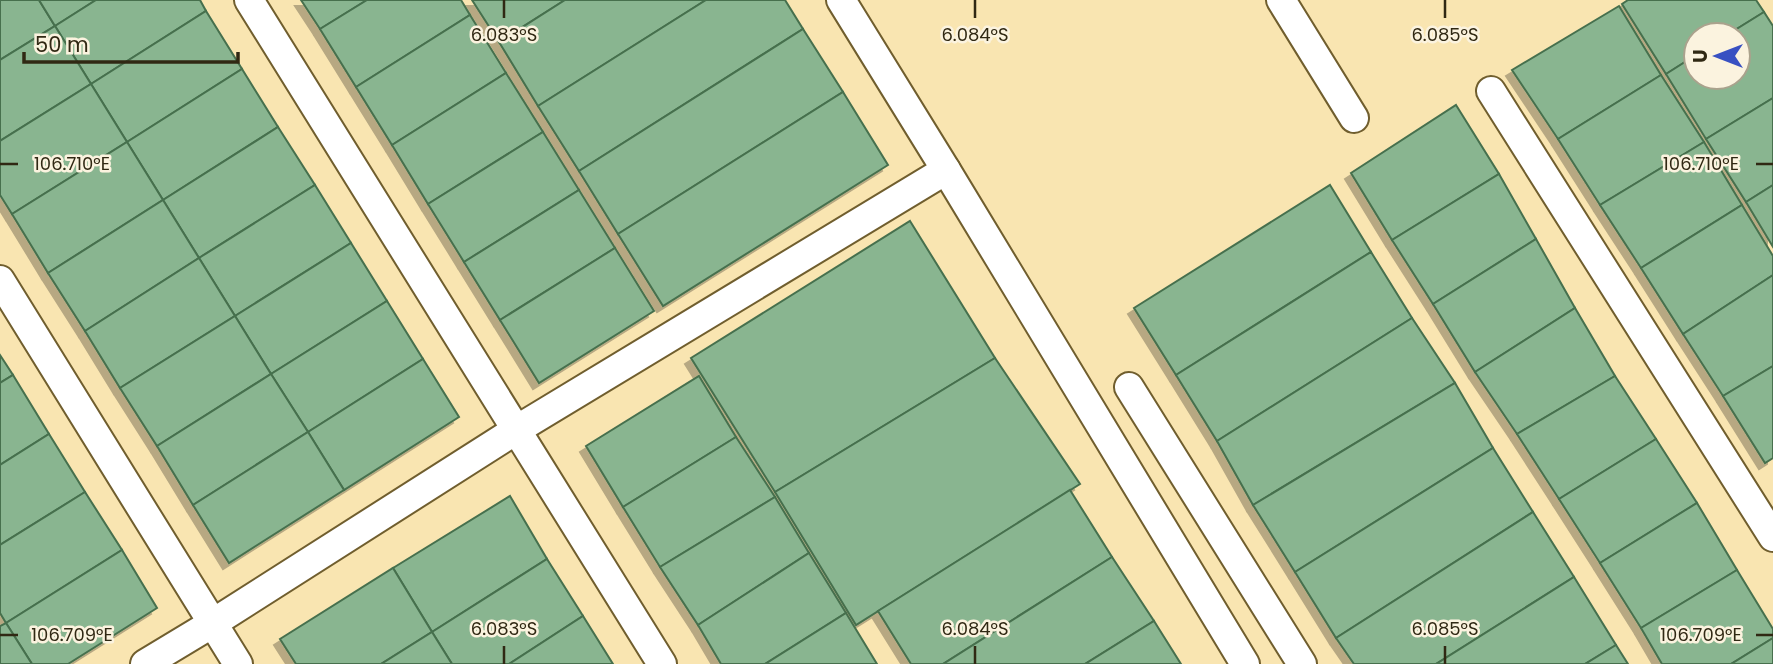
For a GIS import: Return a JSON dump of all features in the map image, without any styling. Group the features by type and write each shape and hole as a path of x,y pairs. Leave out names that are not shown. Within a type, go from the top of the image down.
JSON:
{"lane":[{"path":"249,0 662,664"},
{"path":"841,0 1245,664"},
{"path":"1280,0 1354,118"},
{"path":"1492,91 1773,537"},
{"path":"145,664 516,430 946,170"},
{"path":"0,280 238,664"},
{"path":"1129,387 1302,664"}],"building":[{"path":"0,0 39,0 55,26 0,60"},
{"path":"39,0 96,0 55,26"},
{"path":"96,0 200,0 206,11 91,84 55,26"},
{"path":"301,0 367,0 320,29"},
{"path":"367,0 461,0 470,15 356,87 320,29"},
{"path":"472,0 565,0 499,42"},
{"path":"565,0 706,0 538,106 499,42"},
{"path":"706,0 785,0 803,29 579,171 538,106"},
{"path":"1628,0 1756,0 1764,12 1750,21 1682,21 1682,64 1666,74 1622,4"},
{"path":"1619,6 1661,75 1558,139 1512,70"},
{"path":"206,11 242,69 127,142 91,84"},
{"path":"1764,12 1773,26 1773,98 1706,139 1666,74 1682,64 1682,91 1752,91 1752,21 1750,21"},
{"path":"470,15 506,73 392,145 356,87"},
{"path":"55,26 91,84 0,141 0,60"},
{"path":"803,29 843,92 618,234 579,171"},
{"path":"242,69 278,127 163,200 127,142"},
{"path":"506,73 543,132 428,204 392,145"},
{"path":"1661,75 1704,142 1600,205 1558,139"},
{"path":"91,84 127,142 12,214 0,195 0,141"},
{"path":"843,92 888,165 663,306 618,234"},
{"path":"1773,98 1773,185 1746,202 1706,139"},
{"path":"1456,105 1499,174 1392,240 1351,173"},
{"path":"278,127 315,185 199,258 163,200"},
{"path":"543,132 579,190 464,262 428,204"},
{"path":"127,142 163,200 48,273 12,214"},
{"path":"1704,142 1742,205 1641,268 1600,205"},
{"path":"1499,174 1536,239 1433,304 1392,240"},
{"path":"315,185 351,243 235,316 199,258"},
{"path":"1330,185 1371,252 1176,375 1134,308"},
{"path":"1773,185 1773,247 1746,202"},
{"path":"579,190 615,248 500,320 464,262"},
{"path":"163,200 199,258 85,331 48,273"},
{"path":"1742,205 1773,256 1773,275 1683,334 1641,268"},
{"path":"910,221 995,358 775,492 691,358"},
{"path":"1536,239 1575,308 1475,372 1433,304"},
{"path":"351,243 387,301 271,374 235,316"},
{"path":"615,248 654,311 539,383 500,320"},
{"path":"1371,252 1412,318 1217,441 1176,375"},
{"path":"199,258 235,316 120,388 85,331"},
{"path":"1773,275 1773,366 1723,396 1683,334"},
{"path":"387,301 423,359 308,432 271,374"},
{"path":"1575,308 1615,376 1517,434 1475,372"},
{"path":"235,316 271,374 157,446 120,388"},
{"path":"1412,318 1455,383 1253,505 1217,441"},
{"path":"0,355 13,375 0,383"},
{"path":"995,358 1080,484 856,625 775,492"},
{"path":"423,359 459,417 344,490 308,432"},
{"path":"1773,366 1773,458 1765,463 1723,396"},
{"path":"271,374 308,432 193,505 157,446"},
{"path":"13,375 49,434 0,465 0,383"},
{"path":"699,376 736,437 623,507 586,446"},
{"path":"1615,376 1656,439 1559,499 1517,434"},
{"path":"1455,383 1493,448 1295,572 1253,505"},
{"path":"308,432 344,490 229,563 193,505"},
{"path":"49,434 85,492 0,545 0,465"},
{"path":"736,437 775,497 660,567 623,507"},
{"path":"1656,439 1697,503 1600,563 1559,499"},
{"path":"1493,448 1533,512 1336,638 1295,572"},
{"path":"1070,490 1112,557 943,664 911,664 878,611"},
{"path":"85,492 122,550 6,623 0,613 0,545"},
{"path":"510,496 547,559 432,632 393,568"},
{"path":"775,497 809,553 698,625 660,567"},
{"path":"1697,503 1737,570 1641,628 1600,563"},
{"path":"1533,512 1574,577 1436,664 1354,664 1336,638"},
{"path":"122,550 157,608 68,664 32,664 6,623"},
{"path":"809,553 846,613 765,664 721,664 698,625"},
{"path":"1112,557 1154,621 1085,664 943,664"},
{"path":"547,559 583,616 509,664 452,664 432,632"},
{"path":"393,568 432,632 381,664 296,664 280,639"},
{"path":"1737,570 1773,629 1773,638 1731,664 1662,664 1641,628"},
{"path":"1574,577 1616,645 1585,664 1436,664"},
{"path":"846,613 877,664 765,664"},
{"path":"583,616 613,664 509,664"},
{"path":"1154,621 1181,664 1085,664"},
{"path":"6,623 32,664 0,664 0,626"},
{"path":"432,632 452,664 381,664"},
{"path":"1773,638 1773,664 1731,664"},
{"path":"1616,645 1628,664 1585,664"}]}
